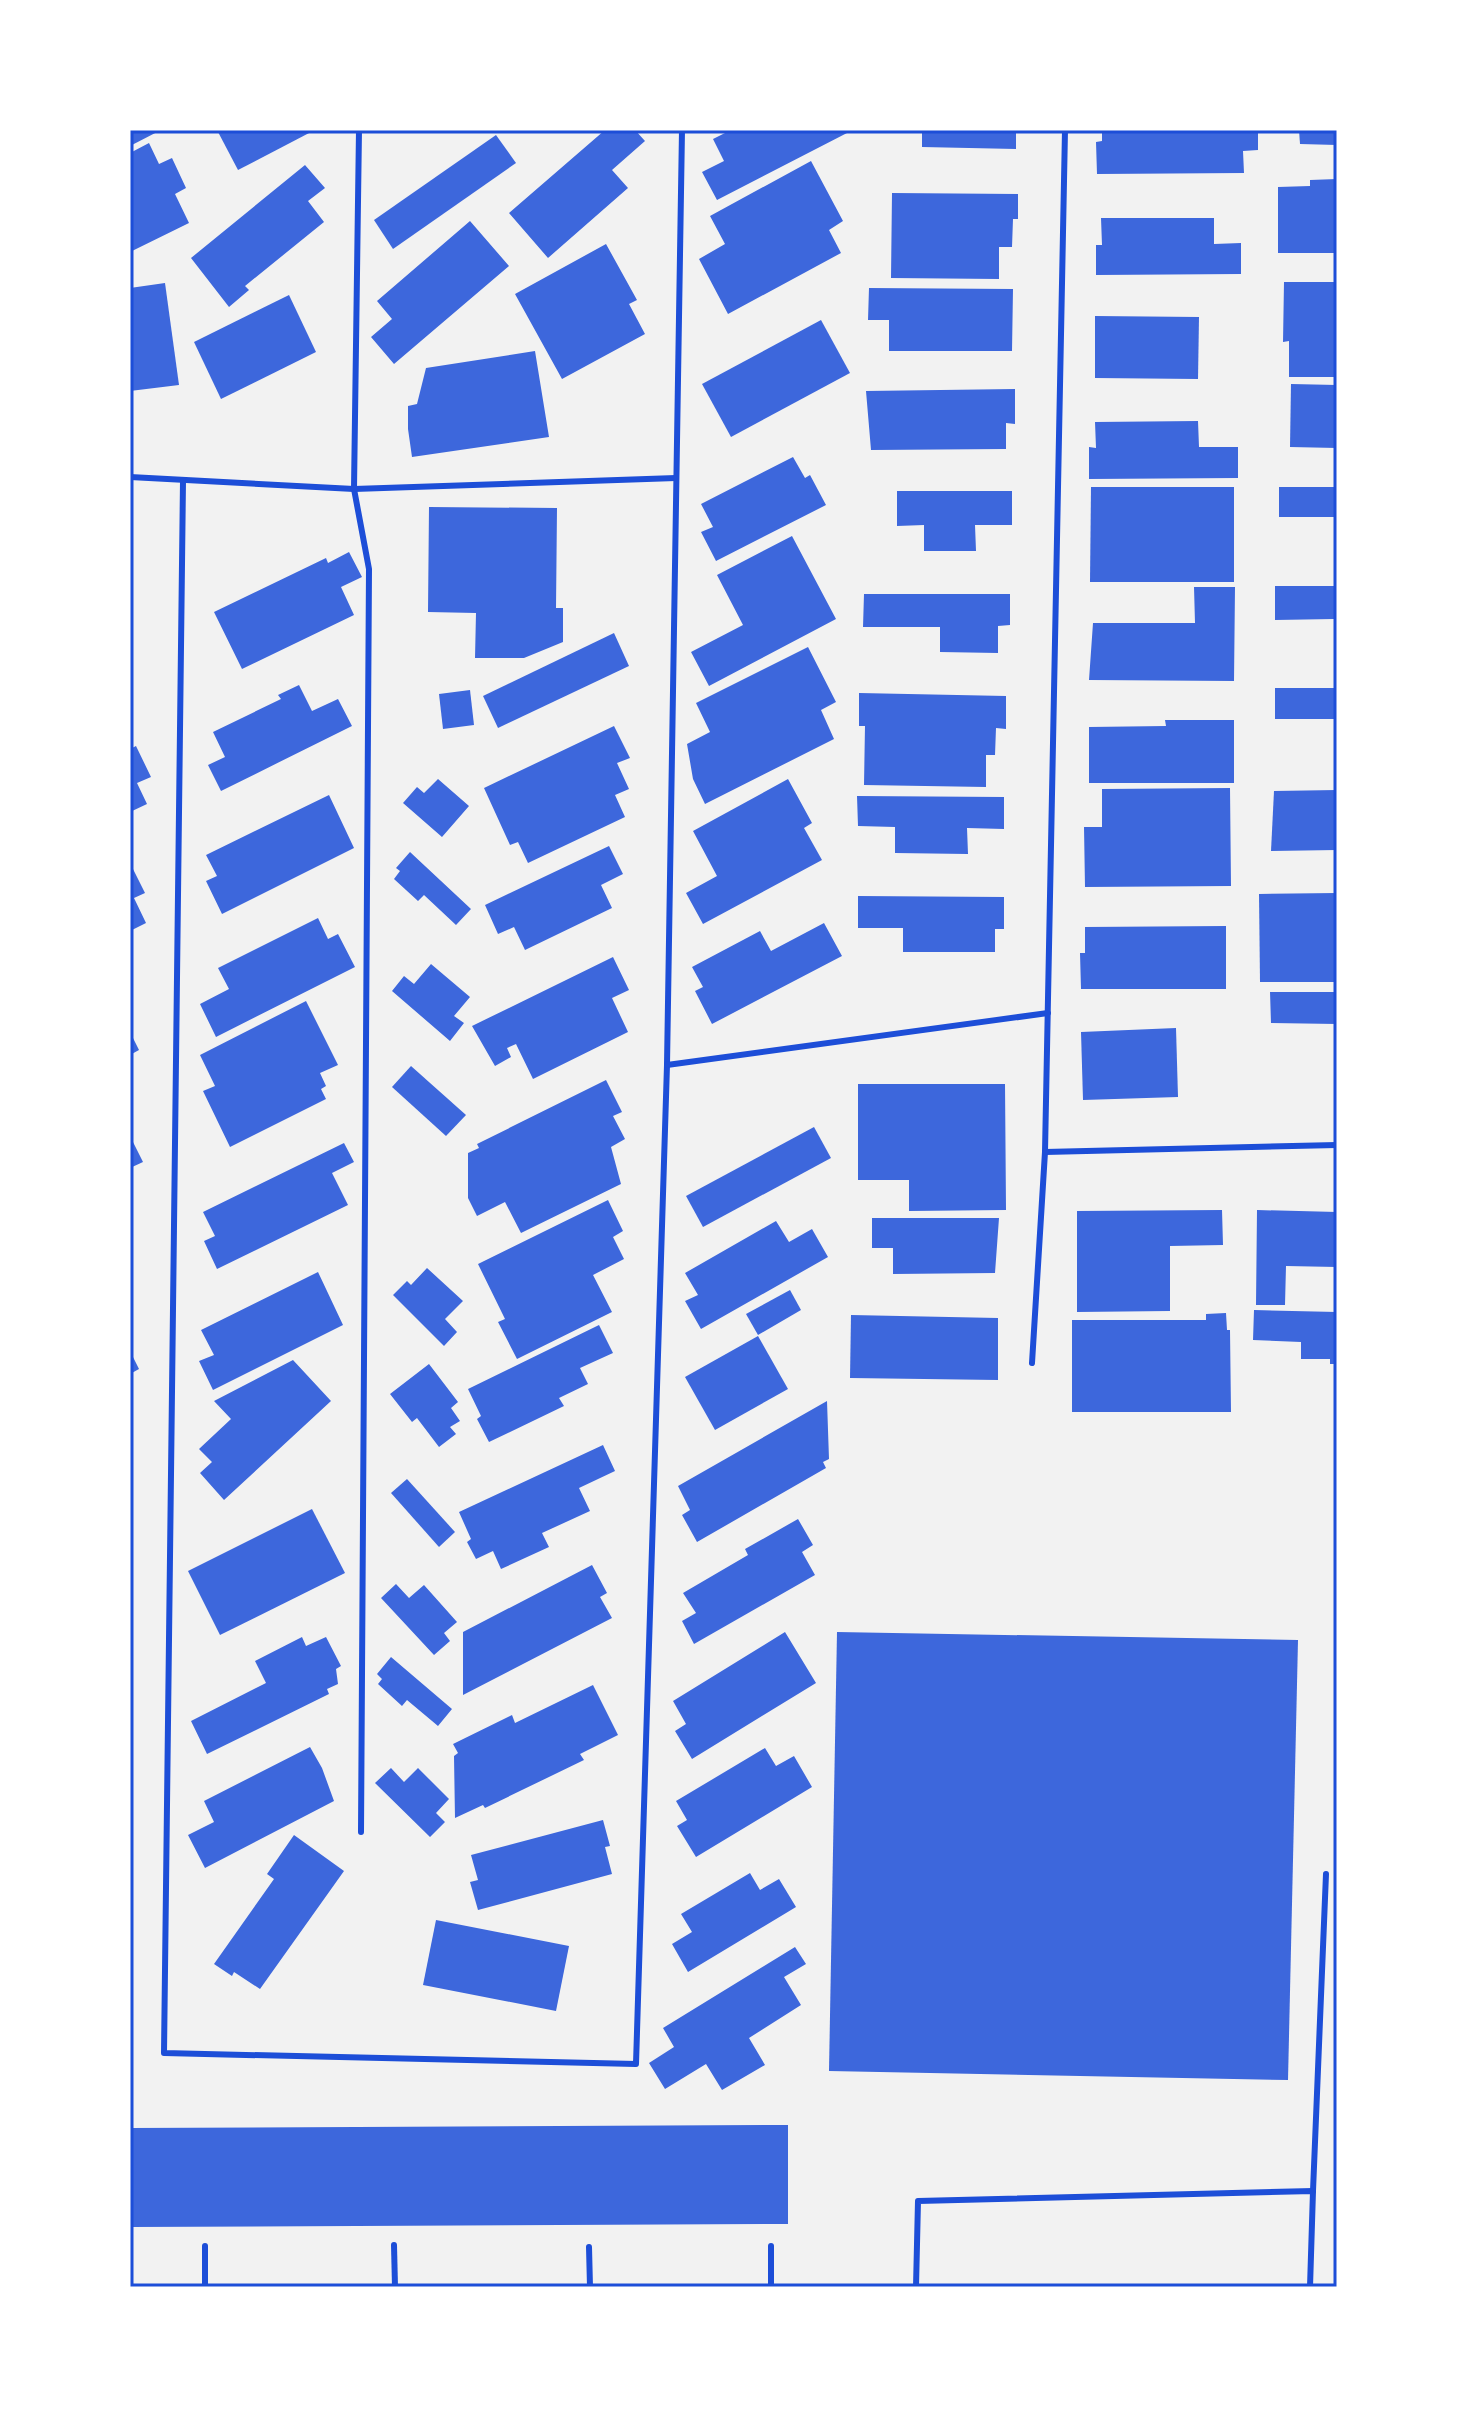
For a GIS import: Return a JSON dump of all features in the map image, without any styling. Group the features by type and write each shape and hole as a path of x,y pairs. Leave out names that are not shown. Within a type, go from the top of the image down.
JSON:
{"lane":[{"path":"359,130 354,489 369,569 361,1832"},
{"path":"183,481 164,2053 636,2064 667,1065 682,130"},
{"path":"1032,1363 1045,1152 1065,130"},
{"path":"130,477 354,489 676,478"},
{"path":"667,1065 1048,1013"},
{"path":"1045,1152 1337,1145"},
{"path":"1310,2287 1326,1874"},
{"path":"916,2287 918,2201 1313,2191"},
{"path":"394,2245 395,2287"},
{"path":"205,2246 205,2287"},
{"path":"771,2246 771,2287"},
{"path":"589,2247 590,2287"}],"building":[{"path":"130,130 161,130 130,146"},
{"path":"217,130 310,130 311,132 238,170"},
{"path":"605,130 635,130 645,141 612,170 628,188 548,258 509,213"},
{"path":"731,130 845,130 847,133 717,200 702,172 724,161 713,139"},
{"path":"922,130 1016,130 1016,149 922,147"},
{"path":"1102,130 1258,130 1258,150 1243,151 1244,173 1097,174 1096,142 1102,141"},
{"path":"1299,130 1337,130 1337,145 1300,144"},
{"path":"496,135 516,163 393,249 374,220"},
{"path":"149,143 159,164 172,158 186,188 175,194 189,223 130,252 130,153"},
{"path":"811,161 843,221 829,230 841,253 728,314 699,259 725,244 710,216"},
{"path":"305,165 325,188 308,201 324,222 245,286 249,290 229,307 191,258"},
{"path":"1337,179 1337,253 1278,253 1278,187 1310,186 1310,180"},
{"path":"892,193 1018,194 1018,219 1013,219 1012,247 999,247 999,279 891,278"},
{"path":"1101,218 1214,218 1214,244 1241,243 1241,274 1096,275 1096,245 1102,245"},
{"path":"470,221 509,266 394,364 371,337 392,319 377,301"},
{"path":"606,244 637,300 629,304 645,334 562,379 515,294"},
{"path":"1284,282 1337,282 1337,377 1289,377 1289,341 1283,342"},
{"path":"165,283 179,385 130,391 130,288"},
{"path":"869,288 1013,289 1012,351 889,351 889,320 868,320"},
{"path":"289,295 316,352 221,399 194,342"},
{"path":"1095,316 1199,317 1198,379 1095,378"},
{"path":"821,320 850,373 731,437 702,384"},
{"path":"535,351 549,437 412,457 408,406 417,404 426,368"},
{"path":"1291,384 1337,385 1337,448 1290,447"},
{"path":"1015,389 1015,424 1006,423 1006,449 871,450 866,391"},
{"path":"1198,421 1199,447 1238,447 1238,478 1089,479 1089,447 1096,448 1095,422"},
{"path":"793,457 805,478 810,475 826,505 716,561 701,532 713,527 701,504"},
{"path":"1091,487 1234,487 1234,582 1090,582"},
{"path":"1279,487 1337,487 1337,517 1279,517"},
{"path":"897,491 1012,491 1012,525 975,525 976,551 924,551 924,525 897,526"},
{"path":"429,507 557,508 556,608 563,608 563,642 524,658 475,658 476,613 428,612"},
{"path":"792,536 836,619 709,686 691,652 743,625 717,575"},
{"path":"349,552 362,577 341,587 354,615 242,669 214,612 326,558 328,563"},
{"path":"1275,586 1337,586 1337,645 1334,645 1334,619 1275,620"},
{"path":"1194,587 1235,587 1234,681 1089,680 1093,623 1195,623"},
{"path":"864,594 1010,594 1010,625 998,626 998,653 940,652 940,627 863,627"},
{"path":"614,633 629,666 498,728 483,696"},
{"path":"808,647 836,702 821,710 834,739 705,804 693,779 687,744 710,732 696,703"},
{"path":"299,685 312,711 338,699 352,726 221,791 208,765 225,757 213,732 281,699 278,695"},
{"path":"1275,688 1337,688 1337,719 1275,719"},
{"path":"470,690 474,725 443,729 439,694"},
{"path":"859,693 1006,696 1006,729 996,728 995,755 986,755 986,787 864,785 865,726 859,726"},
{"path":"1165,720 1234,720 1234,783 1089,783 1089,727 1166,726"},
{"path":"614,726 630,758 617,763 629,789 615,795 625,817 528,863 518,842 510,845 484,788"},
{"path":"136,746 151,777 137,783 147,804 130,812 130,749"},
{"path":"438,779 469,806 442,837 403,803 417,787 424,793"},
{"path":"788,779 812,823 804,828 822,860 703,924 686,893 717,876 693,831"},
{"path":"1230,788 1231,886 1085,887 1084,827 1102,827 1102,789"},
{"path":"1337,790 1337,850 1271,851 1274,791"},
{"path":"329,795 354,848 222,914 206,881 217,876 206,855"},
{"path":"857,796 1004,797 1004,829 967,828 968,854 895,853 895,827 858,826"},
{"path":"609,846 623,874 601,885 612,908 525,950 514,927 498,934 485,905"},
{"path":"410,852 471,909 456,925 424,895 418,901 394,879 400,871 396,868"},
{"path":"130,863 145,893 134,898 146,923 130,931"},
{"path":"1337,893 1337,982 1260,982 1259,894"},
{"path":"858,896 1004,897 1004,929 995,929 995,952 903,952 903,928 858,928"},
{"path":"318,918 328,939 338,934 355,967 216,1037 200,1004 229,989 218,968"},
{"path":"824,923 842,956 712,1024 695,991 703,987 692,967 760,931 771,951"},
{"path":"1226,926 1226,989 1081,989 1080,953 1085,953 1085,927"},
{"path":"613,957 629,990 612,998 628,1032 533,1079 516,1044 507,1048 511,1057 495,1066 472,1026"},
{"path":"431,964 470,997 454,1016 464,1023 450,1041 392,991 404,976 414,984"},
{"path":"1270,992 1337,992 1337,1024 1271,1023"},
{"path":"306,1001 338,1065 320,1073 326,1086 321,1089 326,1099 230,1147 203,1091 215,1086 200,1055"},
{"path":"1176,1028 1178,1097 1083,1100 1081,1032"},
{"path":"130,1032 139,1050 130,1055"},
{"path":"411,1066 466,1115 446,1136 392,1087"},
{"path":"606,1080 622,1112 613,1116 625,1139 611,1147 621,1184 521,1233 505,1202 477,1216 468,1198 468,1153 479,1148 477,1144"},
{"path":"858,1084 1005,1084 1006,1210 909,1211 909,1180 858,1180"},
{"path":"814,1127 831,1158 703,1227 686,1196"},
{"path":"130,1136 143,1162 130,1168"},
{"path":"344,1143 354,1162 332,1173 348,1205 217,1269 204,1241 215,1236 203,1212"},
{"path":"608,1200 623,1231 613,1237 624,1259 593,1275 612,1312 517,1359 498,1322 505,1319 478,1264"},
{"path":"1222,1210 1223,1245 1170,1246 1170,1311 1077,1312 1077,1211"},
{"path":"1257,1210 1337,1212 1337,1267 1286,1266 1285,1305 1256,1305"},
{"path":"872,1218 999,1218 995,1273 893,1274 893,1248 872,1248"},
{"path":"776,1221 789,1242 812,1229 828,1257 701,1329 685,1301 698,1295 685,1273"},
{"path":"427,1268 463,1301 445,1319 457,1332 444,1346 393,1295 407,1281 411,1285"},
{"path":"318,1272 343,1325 213,1390 199,1361 214,1355 201,1330"},
{"path":"790,1290 801,1310 758,1335 746,1314"},
{"path":"1254,1310 1337,1312 1337,1364 1330,1364 1330,1359 1301,1359 1301,1342 1253,1340"},
{"path":"1226,1313 1227,1330 1230,1330 1231,1412 1072,1412 1072,1320 1206,1320 1206,1314"},
{"path":"851,1315 998,1318 998,1380 850,1378"},
{"path":"599,1325 613,1353 580,1368 588,1384 559,1398 564,1406 489,1442 477,1419 481,1416 468,1389"},
{"path":"758,1336 788,1389 715,1430 685,1377"},
{"path":"130,1351 139,1369 130,1374"},
{"path":"293,1360 331,1401 224,1500 200,1473 212,1462 199,1449 231,1419 214,1401"},
{"path":"429,1364 458,1402 451,1408 460,1421 450,1427 456,1434 439,1447 417,1418 412,1422 390,1394"},
{"path":"827,1401 829,1459 823,1462 826,1468 697,1542 682,1515 690,1510 678,1486"},
{"path":"603,1445 615,1471 579,1488 590,1511 542,1533 549,1547 501,1569 493,1551 476,1559 467,1542 471,1539 459,1512"},
{"path":"407,1479 455,1532 439,1547 391,1493"},
{"path":"312,1509 345,1573 220,1635 188,1571"},
{"path":"798,1519 813,1545 802,1552 815,1575 694,1644 682,1621 696,1613 683,1593 748,1555 745,1549"},
{"path":"592,1565 607,1593 600,1597 612,1618 463,1695 463,1632"},
{"path":"396,1584 409,1598 424,1585 457,1622 444,1633 450,1641 434,1655 381,1598"},
{"path":"785,1632 816,1683 692,1759 675,1731 686,1724 673,1701"},
{"path":"837,1632 1298,1640 1288,2080 829,2071"},
{"path":"302,1637 306,1646 326,1637 341,1666 336,1669 338,1684 327,1689 329,1694 207,1754 191,1721 266,1683 255,1661"},
{"path":"391,1657 452,1709 438,1726 407,1700 402,1706 378,1684 382,1679 377,1674"},
{"path":"593,1685 618,1735 580,1754 584,1760 485,1808 483,1805 455,1818 454,1756 458,1753 453,1744 512,1715 515,1723"},
{"path":"310,1747 322,1768 334,1801 205,1868 188,1835 214,1822 204,1801"},
{"path":"765,1748 776,1766 794,1756 812,1787 696,1857 677,1826 687,1820 676,1801"},
{"path":"391,1768 404,1782 418,1768 449,1799 436,1813 445,1822 430,1837 375,1783"},
{"path":"603,1820 610,1846 605,1847 612,1874 478,1910 470,1882 478,1880 471,1855"},
{"path":"294,1835 344,1871 260,1989 234,1972 232,1976 214,1964 274,1879 267,1874"},
{"path":"750,1873 760,1890 779,1879 796,1907 688,1972 672,1944 692,1932 681,1914"},
{"path":"436,1920 569,1946 556,2011 423,1985"},
{"path":"795,1947 806,1964 784,1977 801,2005 749,2038 765,2065 722,2090 706,2064 665,2089 649,2063 674,2047 663,2028"},
{"path":"788,2125 788,2224 130,2227 130,2128"}]}
